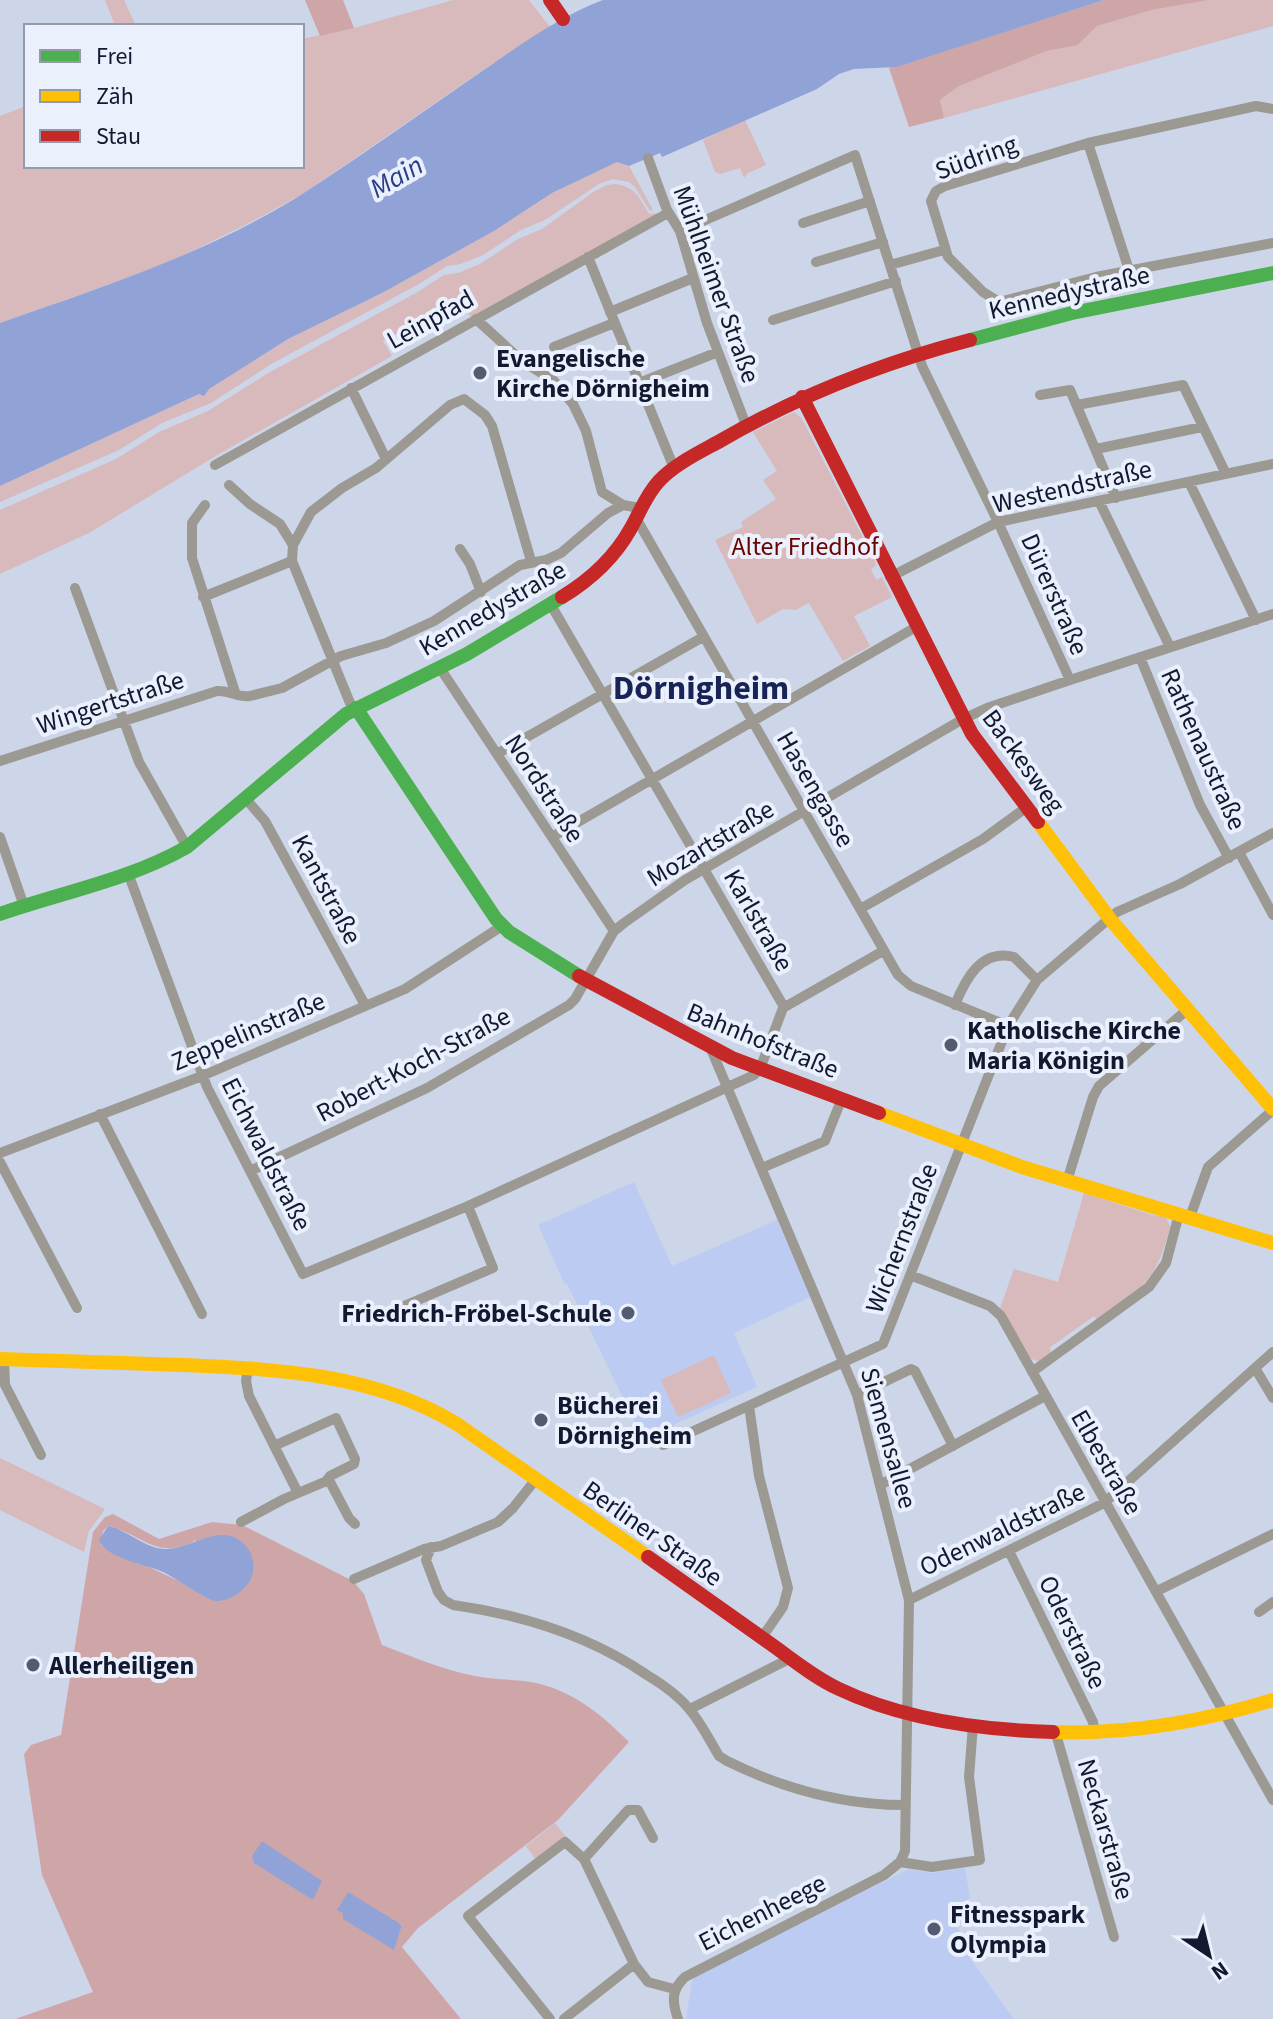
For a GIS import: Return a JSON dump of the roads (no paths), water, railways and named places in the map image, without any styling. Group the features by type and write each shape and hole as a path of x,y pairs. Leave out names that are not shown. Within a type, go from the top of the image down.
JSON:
{"street":[{"path":"550,0 563,19"},
{"name":"Südring","path":"1273,109 1256,106 1088,143 956,182 936,191 931,201 948,257 983,292 999,302 1129,270 1273,243"},
{"path":"1088,143 1129,270"},
{"name":"Dürerstraße","path":"680,231 855,155 918,353 1070,680"},
{"name":"Mühlheimer Straße","path":"648,158 668,213 680,231 718,352 746,425"},
{"path":"803,223 870,201"},
{"name":"Leinpfad","path":"215,465 668,213"},
{"path":"816,262 883,242"},
{"path":"890,265 944,250"},
{"path":"588,257 674,468"},
{"name":"Kennedystraße","path":"0,914 128,873 166,859 187,847 328,727 356,708 440,668 579,587 603,567 625,539 656,483 674,468 746,425 848,377 918,353 1072,313 1273,273"},
{"path":"554,347 693,278"},
{"path":"773,320 896,281"},
{"path":"476,319 522,361 554,381 566,395 586,431 602,492 638,513"},
{"path":"639,383 718,352"},
{"path":"1077,405 1183,385 1226,474"},
{"path":"351,388 386,459"},
{"path":"1040,395 1070,390 1116,498"},
{"name":"Backesweg","path":"802,397 963,719 1110,919 1273,1109"},
{"path":"356,708 350,703 292,561 293,545 305,521 319,505 386,459 461,399 475,406 492,426 531,561"},
{"path":"1096,449 1202,427"},
{"name":"Westendstraße","path":"890,577 998,522 1273,464"},
{"path":"1189,482 1256,620"},
{"path":"229,485 280,524 293,545"},
{"path":"1099,501 1170,647"},
{"path":"205,505 192,523 192,558 235,692"},
{"name":"Wingertstraße","path":"0,761 217,691 235,692 243,697 282,688 333,661 409,633 448,614 520,565 546,560 561,553 608,513 623,505"},
{"name":"Hasengasse","path":"638,513 751,722 883,951 905,982 1008,1026"},
{"path":"460,549 470,564 481,592"},
{"path":"203,597 292,561"},
{"path":"75,588 140,766 187,847"},
{"name":"Karlstraße","path":"551,605 784,1007"},
{"name":"Mozartstraße","path":"586,981 614,931 705,868 963,719 987,708 1273,614"},
{"path":"552,837 916,627"},
{"path":"497,754 703,637"},
{"name":"Rathenaustraße","path":"1140,657 1200,805 1273,915"},
{"name":"Nordstraße","path":"440,668 614,931"},
{"name":"Bahnhofstraße","path":"356,708 502,926 586,981 711,1049 760,1069 961,1145 1067,1181 1273,1243"},
{"name":"Kantstraße","path":"245,798 265,821 365,1005"},
{"path":"860,909 983,839 1027,807"},
{"name":"Wichernstraße","path":"663,1445 883,1344 1008,1026 1037,980 1117,912 1180,884 1273,833"},
{"path":"0,837 24,906"},
{"name":"Eichwaldstraße","path":"128,873 202,1076 303,1274 468,1206"},
{"name":"Zeppelinstraße","path":"0,1153 202,1076 405,989 502,926"},
{"path":"404,1306 493,1268 468,1206 754,1075 760,1069 784,1007 883,951"},
{"path":"955,1005 970,973 996,957 1014,957 1037,980"},
{"name":"Robert-Koch-Straße","path":"250,1171 438,1082 569,1005 586,981"},
{"path":"1067,1181 1099,1086 1188,1009"},
{"name":"Siemensallee","path":"711,1049 857,1395 909,1600 905,1851 900,1862"},
{"path":"762,1168 825,1141 842,1098"},
{"path":"1032,1372 1149,1287 1166,1263 1208,1167 1273,1109"},
{"path":"100,1114 202,1314"},
{"path":"0,1162 77,1308"},
{"name":"Elbestraße","path":"910,1275 995,1309 1273,1800"},
{"name":"Odenwaldstraße","path":"909,1600 1104,1503 1273,1352"},
{"name":"Berliner Straße","path":"41,1455 5,1385 2,1359 248,1368 324,1376 425,1406 469,1432 789,1659 846,1694 872,1704 973,1725 1056,1734 1095,1734 1144,1731 1226,1716 1273,1700"},
{"path":"248,1368 246,1381 249,1396 298,1493"},
{"path":"1255,1368 1273,1398"},
{"path":"857,1395 911,1369 915,1371 953,1446"},
{"path":"880,1485 1045,1396"},
{"path":"749,1406 759,1476 788,1588 783,1607 761,1639"},
{"path":"241,1522 326,1481 354,1464 355,1459 336,1418 274,1446"},
{"path":"354,1579 498,1522 536,1479"},
{"path":"326,1481 332,1483 355,1524"},
{"path":"1157,1591 1273,1534"},
{"path":"431,1547 426,1560 444,1600 453,1605 523,1618 573,1635 639,1669 690,1709 719,1756 744,1770 791,1788 862,1804 905,1805"},
{"name":"Oderstraße","path":"1009,1551 1093,1722 1095,1734"},
{"path":"1259,1612 1273,1602"},
{"path":"690,1709 789,1659"},
{"path":"900,1862 932,1867 980,1860 969,1777 973,1725"},
{"name":"Neckarstraße","path":"1056,1734 1114,1937"},
{"path":"584,1859 628,1810 638,1810 653,1838"},
{"path":"550,2019 468,1916 565,1842 584,1859 634,1964 648,1982 674,1989 672,2001 678,2019"},
{"name":"Eichenheege","path":"674,1989 685,1977 884,1875 900,1862"},
{"path":"564,2019 634,1964"}],"water":[{"name":"Main","path":"603,0 1104,0 896,67 854,69 839,74 817,89 662,157 660,153 629,166 617,162 552,193 494,231 382,293 288,339 209,389 204,396 199,394 0,486 0,323 157,266 271,213 329,177 538,33"},
{"path":"108,1526 150,1546 164,1549 219,1535 229,1536 240,1540 249,1550 252,1575 245,1588 236,1594 221,1601 212,1600 163,1572 110,1552 99,1540"},
{"path":"262,1841 322,1881 313,1900 254,1863 252,1856"},
{"path":"348,1892 402,1925 394,1950 343,1919 343,1913 337,1910"}],"place":[{"name":"Evangelische Kirche Dörnigheim","path":"480,373"},
{"name":"Katholische Kirche Maria Königin","path":"951,1045"},
{"name":"Friedrich-Fröbel-Schule","path":"628,1313"},
{"name":"Bücherei Dörnigheim","path":"541,1420"},
{"name":"Allerheiligen","path":"33,1665"},
{"name":"Fitnesspark Olympia","path":"934,1929"}],"district":[{"name":"Dörnigheim","path":"701,687"}],"park label":[{"name":"Alter Friedhof","path":"805,546"}]}
